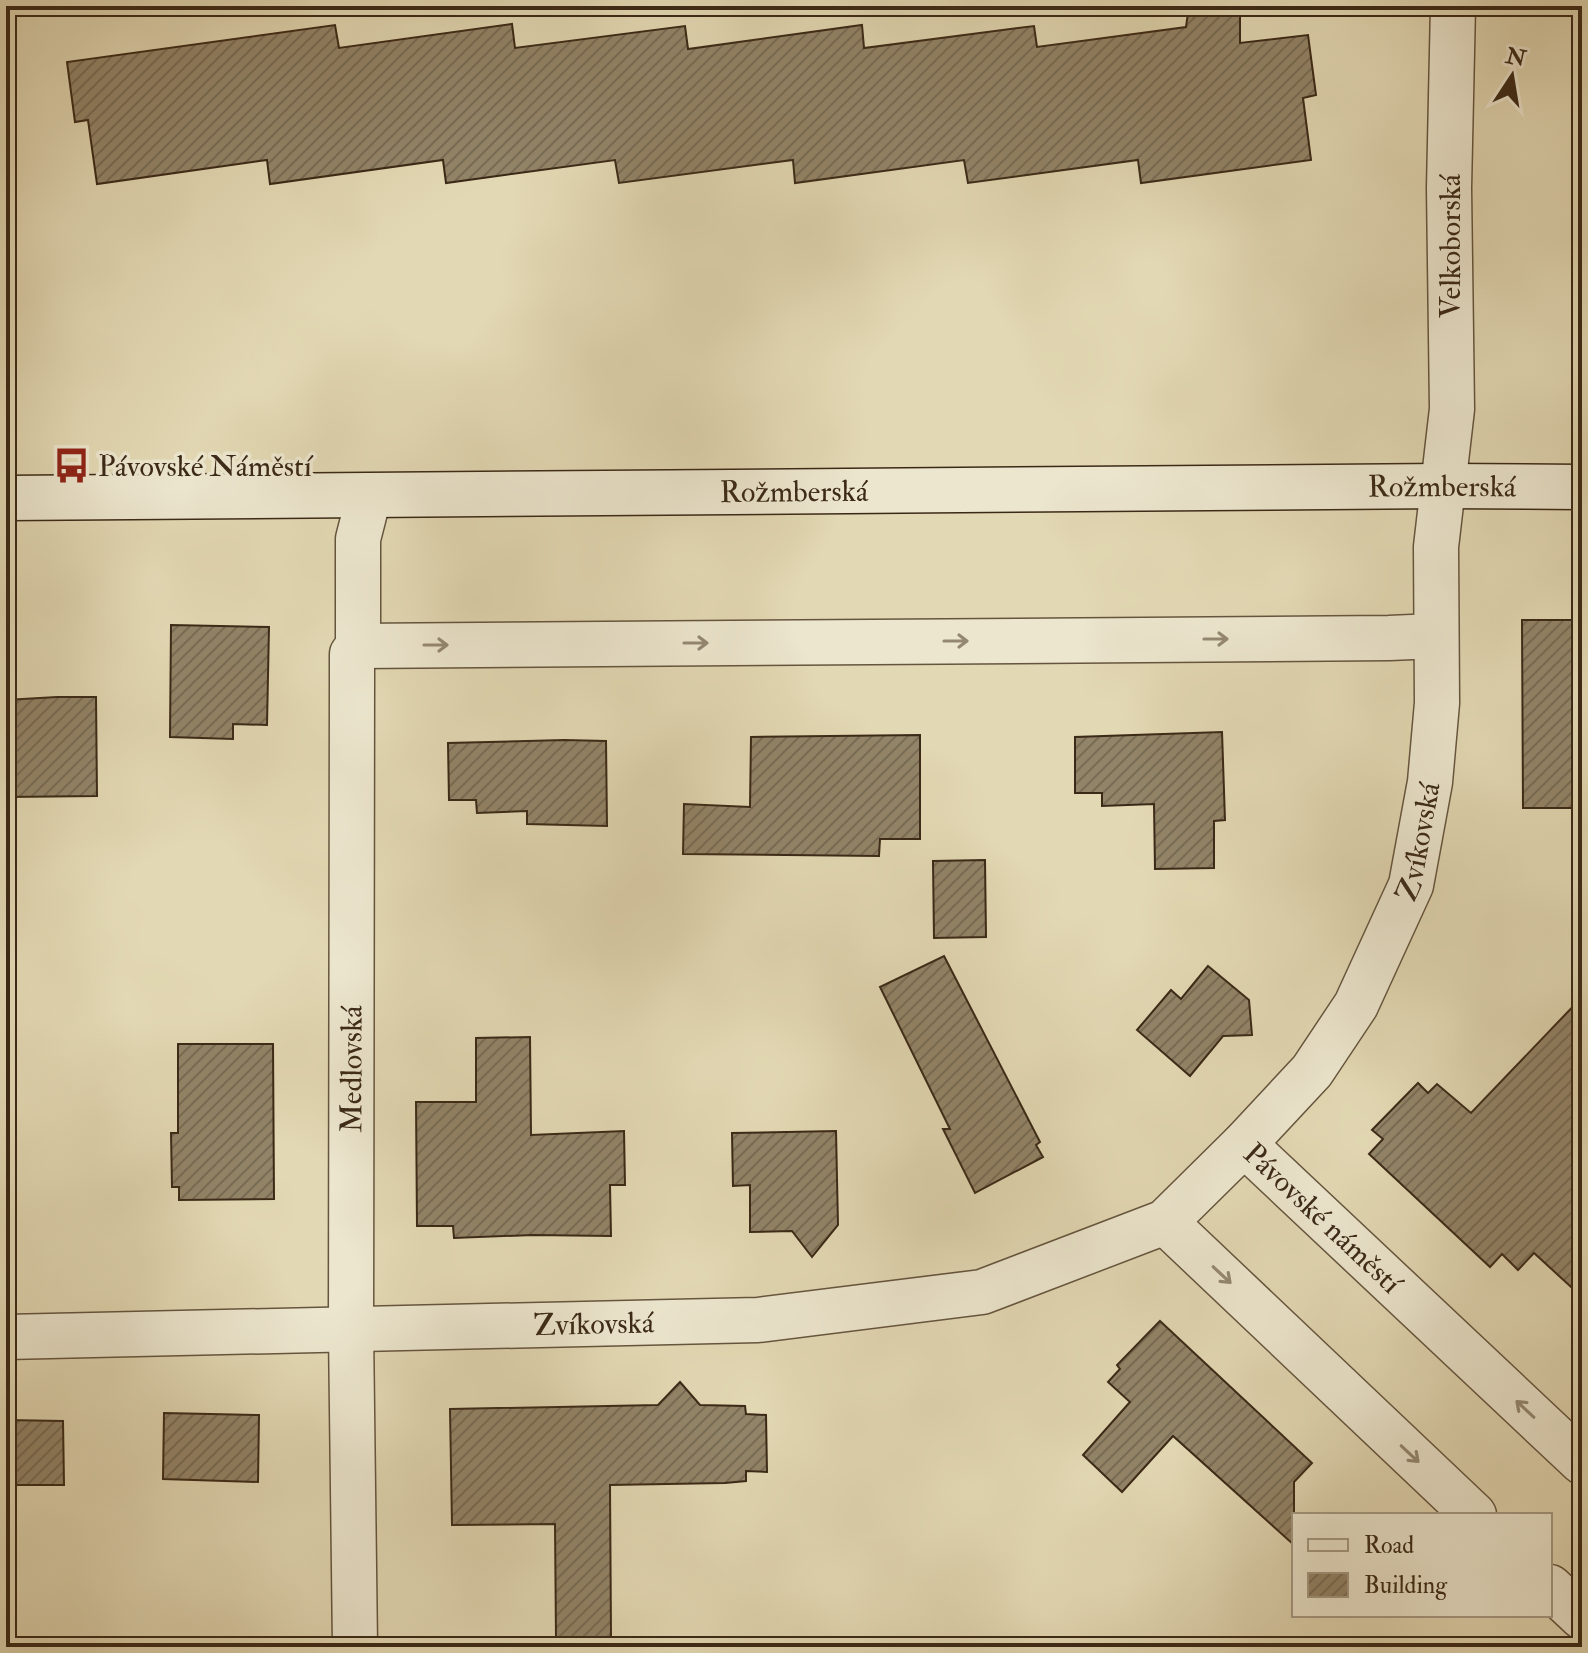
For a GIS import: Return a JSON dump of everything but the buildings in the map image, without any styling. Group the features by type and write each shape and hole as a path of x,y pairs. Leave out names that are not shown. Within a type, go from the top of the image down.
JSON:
{"street":[{"name":"Velkoborská","path":"1443,486 1452,409 1449,188 1453,6"},
{"name":"Zvíkovská","path":"1244,1144 1312,1071 1356,1005 1411,885 1431,766 1437,703 1436,547 1443,486"},
{"name":"Rožmberská","path":"6,498 1582,487"},
{"name":"Medlovská","path":"355,1647 351,1330 352,654 358,646 358,539 369,496"},
{"path":"358,646 1436,636"},
{"name":"Pávovské náměstí","path":"1165,1222 1244,1144 1582,1462"},
{"name":"Zvíkovská","path":"6,1337 746,1321 982,1292 1165,1222"},
{"path":"1165,1222 1472,1513"},
{"path":"1552,1589 1582,1617"}],"place":[{"name":"Pávovské Náměstí","path":"72,466"}]}
